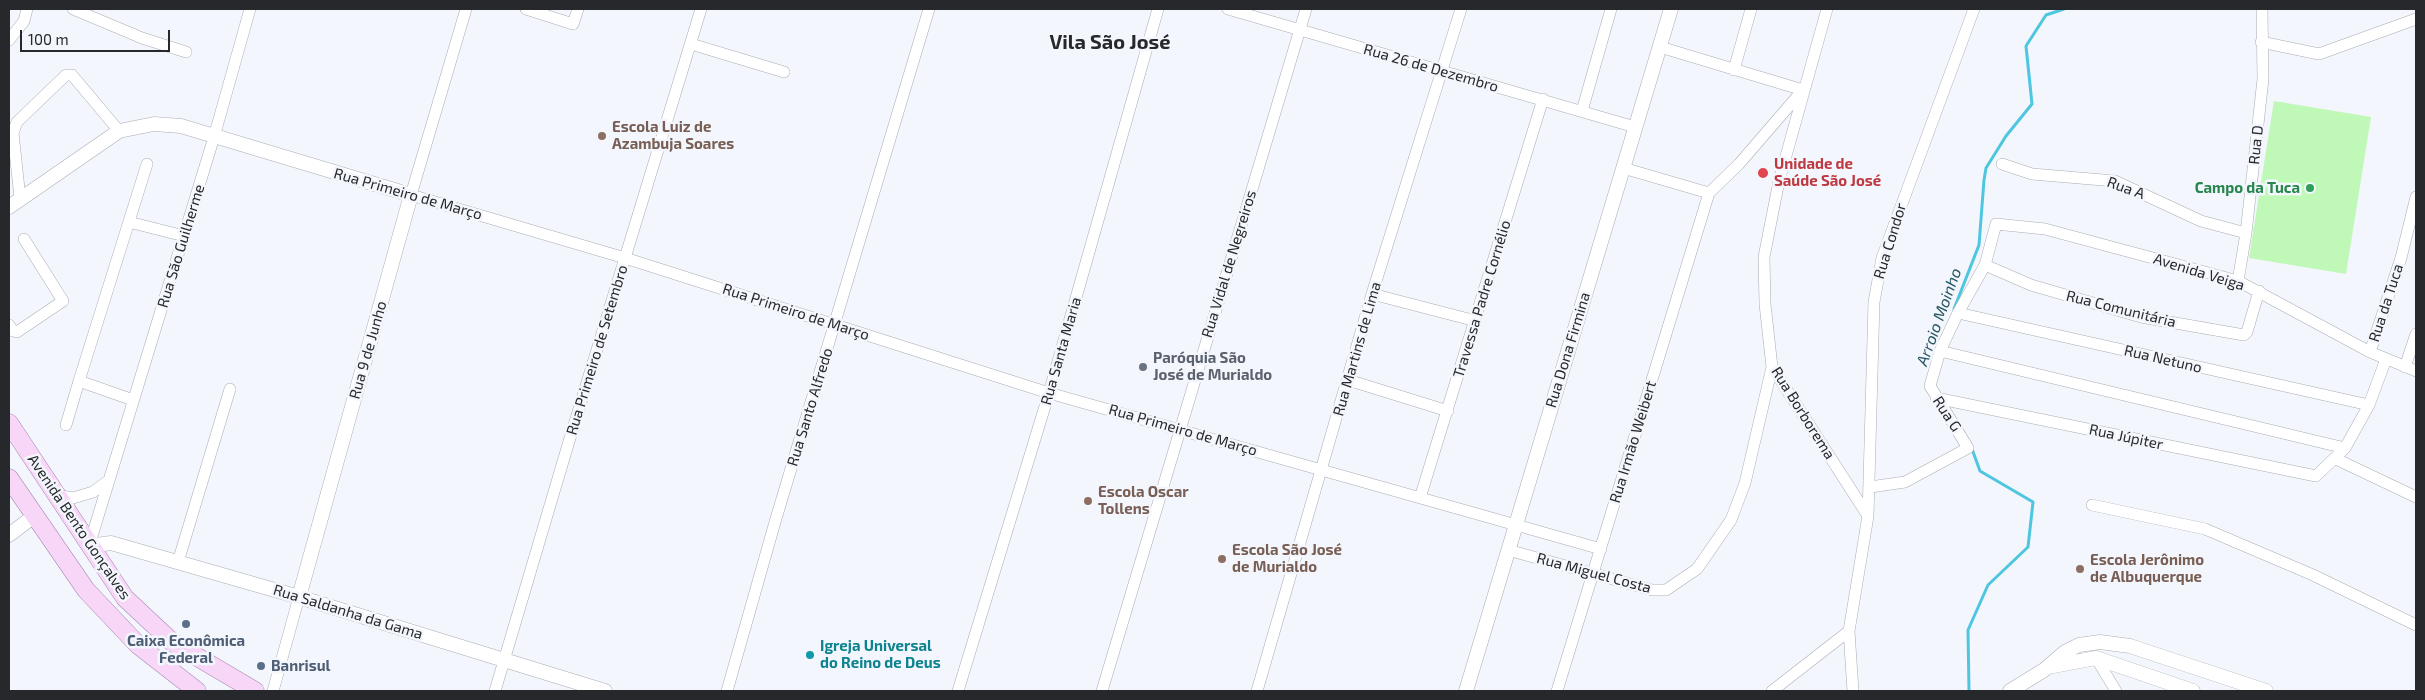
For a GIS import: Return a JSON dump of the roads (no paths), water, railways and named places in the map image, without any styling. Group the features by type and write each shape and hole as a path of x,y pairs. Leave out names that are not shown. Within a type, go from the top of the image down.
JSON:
{"main road":[{"name":"Avenida Bento Gonçalves","path":"9,423 125,598 172,642 255,691"},
{"name":"Avenida Bento Gonçalves","path":"9,478 86,590 138,645 197,691"}],"street":[{"path":"9,40 24,21 27,9"},
{"path":"73,9 142,38 186,52"},
{"name":"Rua 9 de Junho","path":"272,691 411,195 466,9"},
{"path":"526,9 573,24 578,9"},
{"name":"Rua Primeiro de Setembro","path":"495,691 562,462 701,9"},
{"name":"Rua Santo Alfredo","path":"728,691 834,324 929,9"},
{"name":"Rua Santa Maria","path":"958,691 1049,393 1158,9"},
{"name":"Rua 26 de Dezembro","path":"1228,9 1635,127"},
{"name":"Rua Vidal de Negreiros","path":"1102,691 1182,430 1306,9"},
{"name":"Rua Martins de Lima","path":"1257,691 1372,294 1461,9"},
{"path":"1582,111 1611,9"},
{"name":"Rua Dona Firmina","path":"1466,691 1671,9"},
{"path":"1734,70 1751,9"},
{"name":"Rua Borborema","path":"1827,9 1779,181 1764,257 1765,304 1772,366 1868,516"},
{"name":"Rua Condor","path":"1854,691 1849,631 1868,516 1874,302 1882,258 1974,9"},
{"name":"Rua D","path":"2238,280 2246,233 2263,79 2262,9"},
{"name":"Rua São Guilherme","path":"89,546 214,137 246,10"},
{"path":"2261,42 2319,54 2416,19"},
{"path":"691,44 784,72"},
{"path":"1660,47 1803,90"},
{"path":"20,198 13,133 17,122 66,74 72,75 119,130"},
{"path":"1623,168 1709,192 1740,164 1789,103 1803,90"},
{"name":"Travessa Padre Cornélio","path":"1420,498 1543,99"},
{"name":"Rua Primeiro de Março","path":"9,207 119,130 154,124 181,126 626,258 1049,393 1601,549"},
{"path":"66,425 147,164"},
{"name":"Rua A","path":"2002,164 2032,174 2115,181 2201,220 2246,233"},
{"name":"Rua Irmão Weibert","path":"1557,691 1709,192"},
{"name":"Rua da Tuca","path":"2370,352 2401,258 2416,197"},
{"path":"129,222 184,236"},
{"name":"Rua G","path":"1870,487 1905,482 1967,450 1968,446 1930,386 1940,352 1958,313 1985,265 1996,224"},
{"name":"Avenida Veiga","path":"1996,224 2045,229 2238,280 2370,352 2416,371"},
{"path":"9,325 13,331 17,332 63,301 24,239"},
{"name":"Rua Comunitária","path":"1985,265 2030,285 2141,317 2244,334 2247,332 2259,291"},
{"path":"1372,294 1476,321"},
{"name":"Rua Netuno","path":"1958,313 2369,406"},
{"path":"2405,367 2416,334"},
{"path":"1940,352 2345,448"},
{"path":"2386,359 2369,406 2345,448 2336,459 2416,497"},
{"name":"Rua Miguel Costa","path":"1508,550 1652,590 1666,590 1697,569 1731,520 1745,483 1772,366"},
{"path":"1348,380 1448,411"},
{"path":"80,381 134,400"},
{"path":"178,562 230,389"},
{"name":"Rua Júpiter","path":"1936,398 2316,476 2336,459"},
{"path":"56,495 73,498 93,492 108,481"},
{"path":"2092,505 2205,529 2313,575 2416,625"},
{"path":"9,535 34,516"},
{"name":"Rua Saldanha da Gama","path":"89,546 111,543 299,597 605,691"},
{"path":"1772,691 1849,631"},
{"path":"2010,691 2048,667 2065,652 2079,645 2100,642 2130,646 2266,691"},
{"path":"2121,667 2122,655 2130,646"},
{"path":"2048,667 2096,658 2193,691"},
{"path":"2096,658 2116,691"}],"waterway":[{"name":"Arroio Moinho","path":"1954,309 1979,245 1986,168 2006,136 2032,104 2026,46 2046,15 2064,9"},
{"name":"Arroio Moinho","path":"1969,691 1968,630 1988,585 2028,547 2033,502 1980,471 1972,449"}],"place":[{"name":"Escola Luiz de Azambuja Soares","path":"602,136"},
{"name":"Unidade de Saúde São José","path":"1763,173"},
{"name":"Campo da Tuca","path":"2310,188"},
{"name":"Paróquia São José de Murialdo","path":"1143,367"},
{"name":"Escola Oscar Tollens","path":"1088,501"},
{"name":"Escola São José de Murialdo","path":"1222,559"},
{"name":"Escola Jerônimo de Albuquerque","path":"2080,569"},
{"name":"Caixa Econômica Federal","path":"186,624"},
{"name":"Igreja Universal do Reino de Deus","path":"810,655"},
{"name":"Banrisul","path":"261,666"}],"district":[{"name":"Vila São José","path":"1110,42"}]}
